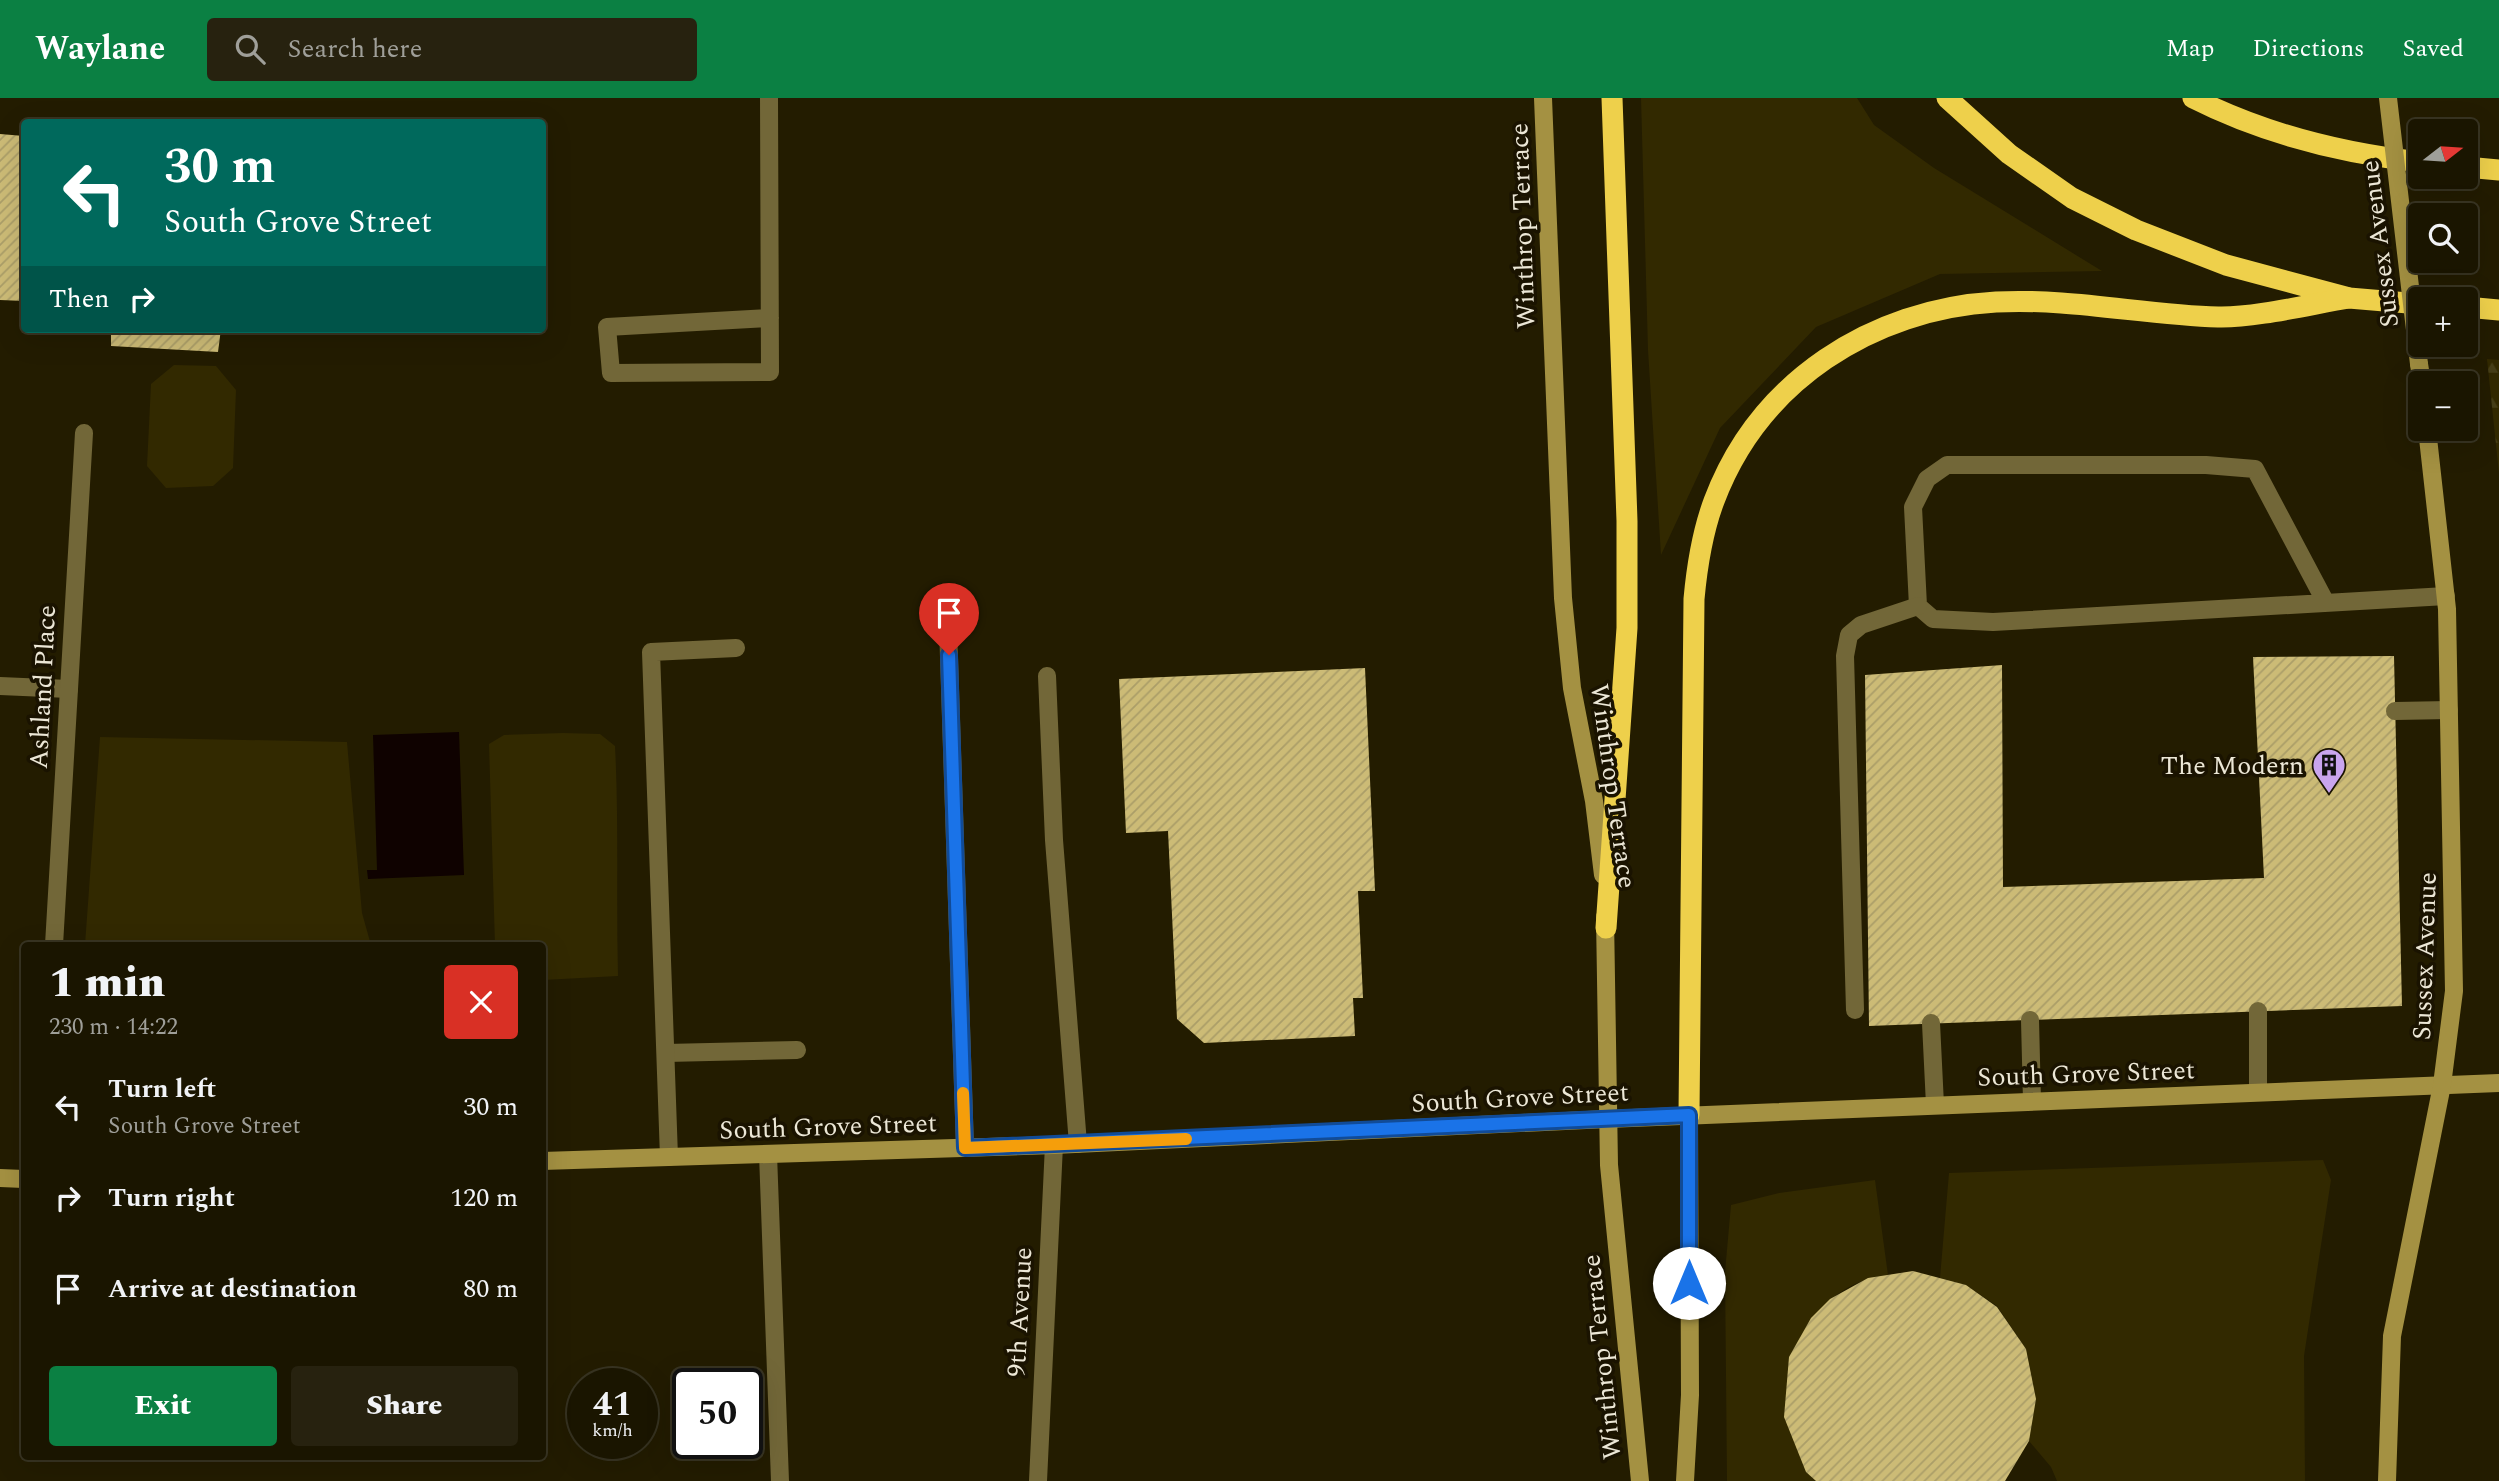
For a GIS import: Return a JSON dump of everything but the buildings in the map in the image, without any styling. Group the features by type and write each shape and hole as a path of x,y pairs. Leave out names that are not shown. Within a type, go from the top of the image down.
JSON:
{"highway":[{"path":"1606,928 1627,628 1627,521 1612,98"},
{"path":"1947,98 2009,154 2072,198 2125,225 2226,265 2349,298 2408,303"},
{"path":"2194,99 2311,143 2408,160"},
{"path":"2478,168 2499,170"},
{"path":"1689,1115 1693,599 1704,533 1714,500 1737,454 1760,420 1801,378 1855,340 1899,320 1938,308 2027,302 2221,317 2349,298"},
{"path":"2478,308 2499,310"}],"main road":[{"name":"Winthrop Terrace","path":"1543,98 1563,598 1572,688 1600,842 1606,928 1607,1119 1640,1481"},
{"name":"Sussex Avenue","path":"2389,98 2420,371"},
{"name":"Sussex Avenue","path":"2386,1481 2387,1398 2392,1336 2442,1085 2451,1023 2454,967 2446,596 2428,441"},
{"name":"South Grove Street","path":"546,1161 1054,1145 1689,1115 2499,1083"},
{"path":"1685,1481 1690,1395 1689,1115"},
{"path":"0,1178 21,1179"}],"street":[{"path":"769,98 770,318 770,372 611,373 607,327 770,318"},
{"name":"Ashland Place","path":"54,942 84,433"},
{"path":"2326,603 2255,469 2206,465 1947,465 1927,480 1913,507 1918,606 1933,619 1993,622 2326,603 2446,596"},
{"path":"1855,1010 1845,656 1849,635 1861,625 1918,606"},
{"path":"948,627 965,1148"},
{"path":"669,1157 651,652 736,648"},
{"path":"1046,677 1053,828 1078,1144"},
{"path":"0,686 69,689"},
{"path":"2395,711 2449,710"},
{"path":"2258,1011 2258,1092"},
{"path":"2030,1020 2032,1101"},
{"path":"1931,1023 1935,1105"},
{"path":"666,1053 797,1049"},
{"name":"9th Avenue","path":"1038,1481 1054,1145"},
{"path":"768,1154 780,1481"}],"green space":[{"path":"1641,98 1857,98 1874,125 1934,168 2102,271 1940,274 1816,327 1720,428 1661,555 1648,350"},
{"path":"2487,359 2499,360 2499,473"},
{"path":"174,365 216,366 236,390 233,468 213,486 166,488 147,466 151,384"},
{"path":"600,734 615,746 618,976 546,980 546,942 495,942 489,744 504,735"},
{"path":"100,737 347,742 362,913 370,942 85,942"},
{"path":"2323,1160 2331,1180 2304,1356 2305,1481 2057,1481 2051,1467 2029,1441 2036,1399 2026,1349 1997,1306 1966,1285 1940,1278 1949,1173"},
{"path":"1875,1180 1888,1275 1854,1285 1828,1303 1807,1327 1789,1358 1816,1481 1727,1481 1725,1272 1731,1205 1779,1193"}],"shaded area":[{"path":"459,732 464,875 368,879 367,870 377,870 373,735"}],"slow traffic":[{"path":"963,1093 965,1148 1186,1139"}],"place":[{"name":"The Modern","path":"2329,795"}],"route":[{"path":"949,655 965,1148 1689,1115 1689,1283"}]}
